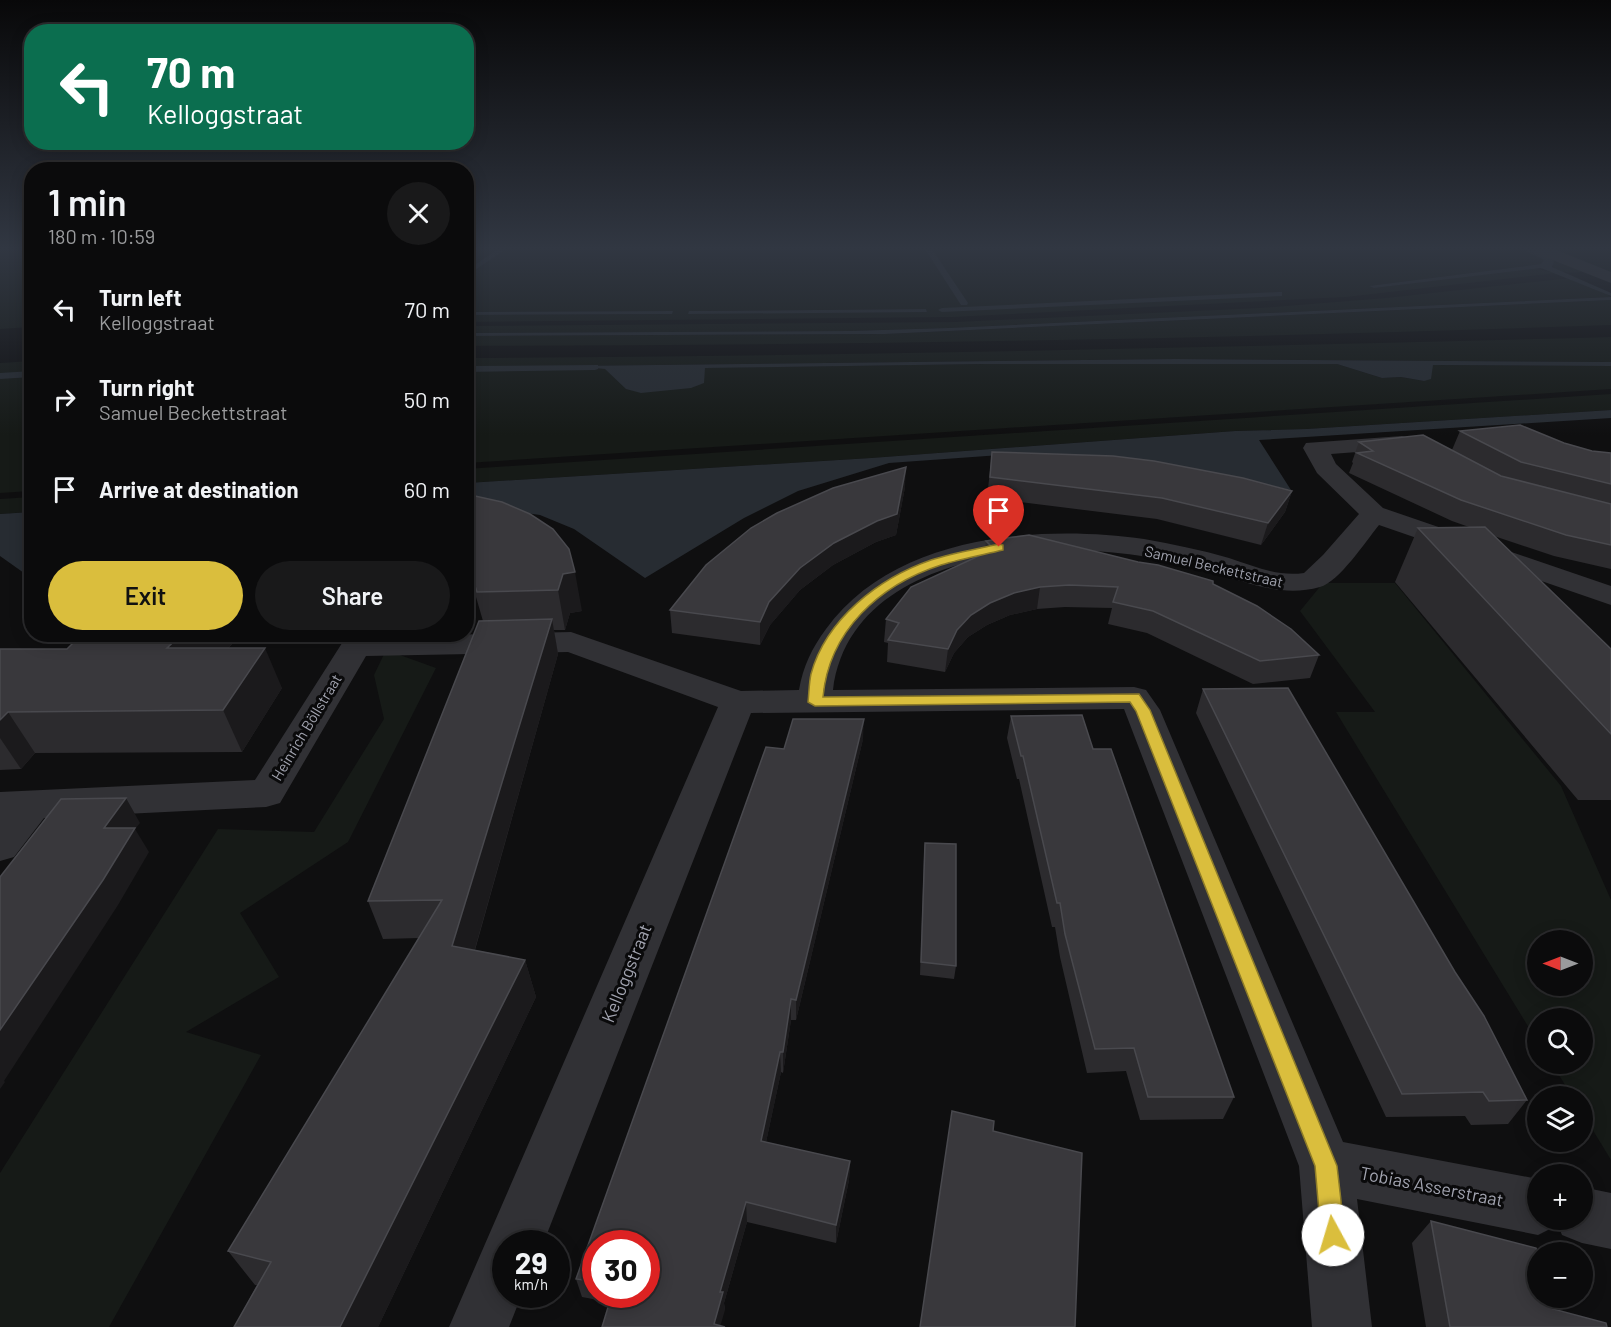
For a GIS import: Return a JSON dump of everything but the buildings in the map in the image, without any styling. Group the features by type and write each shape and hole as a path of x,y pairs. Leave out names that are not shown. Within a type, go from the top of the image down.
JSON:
{"street":[{"path":"1424,448 1415,443 1315,448 1326,468 1374,514 1611,596"},
{"name":"Samuel Beckettstraat","path":"815,702 818,675 827,650 841,627 860,607 882,590 935,563 966,554 1022,544 1069,542 1106,544 1182,555 1257,578 1280,584 1292,584 1316,579 1374,514"},
{"name":"Heinrich Böllstraat","path":"17,806 266,793 355,646 571,642 738,702"},
{"path":"738,702 1134,698 1143,710 1326,1166 1342,1327"},
{"name":"Kelloggstraat","path":"520,1230 738,702"},
{"path":"0,846 17,806"},
{"name":"Tobias Asserstraat","path":"1326,1166 1527,1204"},
{"path":"1593,1217 1611,1221"},
{"path":"479,1327 492,1297"}],"shaded area":[{"path":"0,311 24,311 24,327 0,329"},
{"path":"474,311 1072,311 953,317 474,322 474,315 672,314 672,311 474,312"},
{"path":"673,311 672,314 474,315 474,312"},
{"path":"689,311 927,311 927,312 688,314"},
{"path":"1195,311 1313,311 849,331 474,333 474,326 955,322"},
{"path":"1313,311 1378,311 885,334 474,336 474,333 849,331"},
{"path":"1378,311 1611,311 1611,325 1468,330 896,343 474,346 474,336 885,334"},
{"path":"1611,337 1611,362 1175,359 578,366 605,369 984,364 1337,364 1382,378 1401,377 1424,381 1432,365 1611,366 1611,389 474,463 474,358"},
{"path":"1175,359 1611,362 1611,366 1433,365 1431,379 1424,381 1401,377 1382,378 1337,364 984,364 705,368 704,383 691,388 641,393 626,389 605,369 568,366"},
{"path":"24,361 24,491 0,493 0,363"},
{"path":"1611,394 1611,410 1306,429 1235,431 871,458 474,483 474,468"},
{"path":"1611,410 1611,418 1259,440 1291,490 1228,476 1095,455 1033,457 1030,453 889,463 798,491 744,518 645,578 574,529 540,515 474,506 474,483 871,458 1235,431 1306,429"},
{"path":"24,497 24,512 0,514 0,499"},
{"path":"24,512 24,573 0,556 0,514"},
{"path":"1323,583 1395,583 1561,786 1611,900 1611,1160 1593,1130 1593,1086 1566,1086 1558,1074 1593,1074 1593,1008 1527,1008 1527,1025 1336,712 1375,712 1300,611"},
{"path":"386,650 436,668 348,842 240,913 279,977 186,1032 261,1055 109,1327 0,1327 0,1173 218,829 314,832 384,719 374,675"}],"waterway":[{"path":"474,369 595,367"},
{"path":"0,376 24,374"}],"route":[{"path":"999,547 935,563 907,575 860,607 841,627 827,650 818,675 815,702 1134,698 1143,710 1326,1166 1333,1235"}]}
